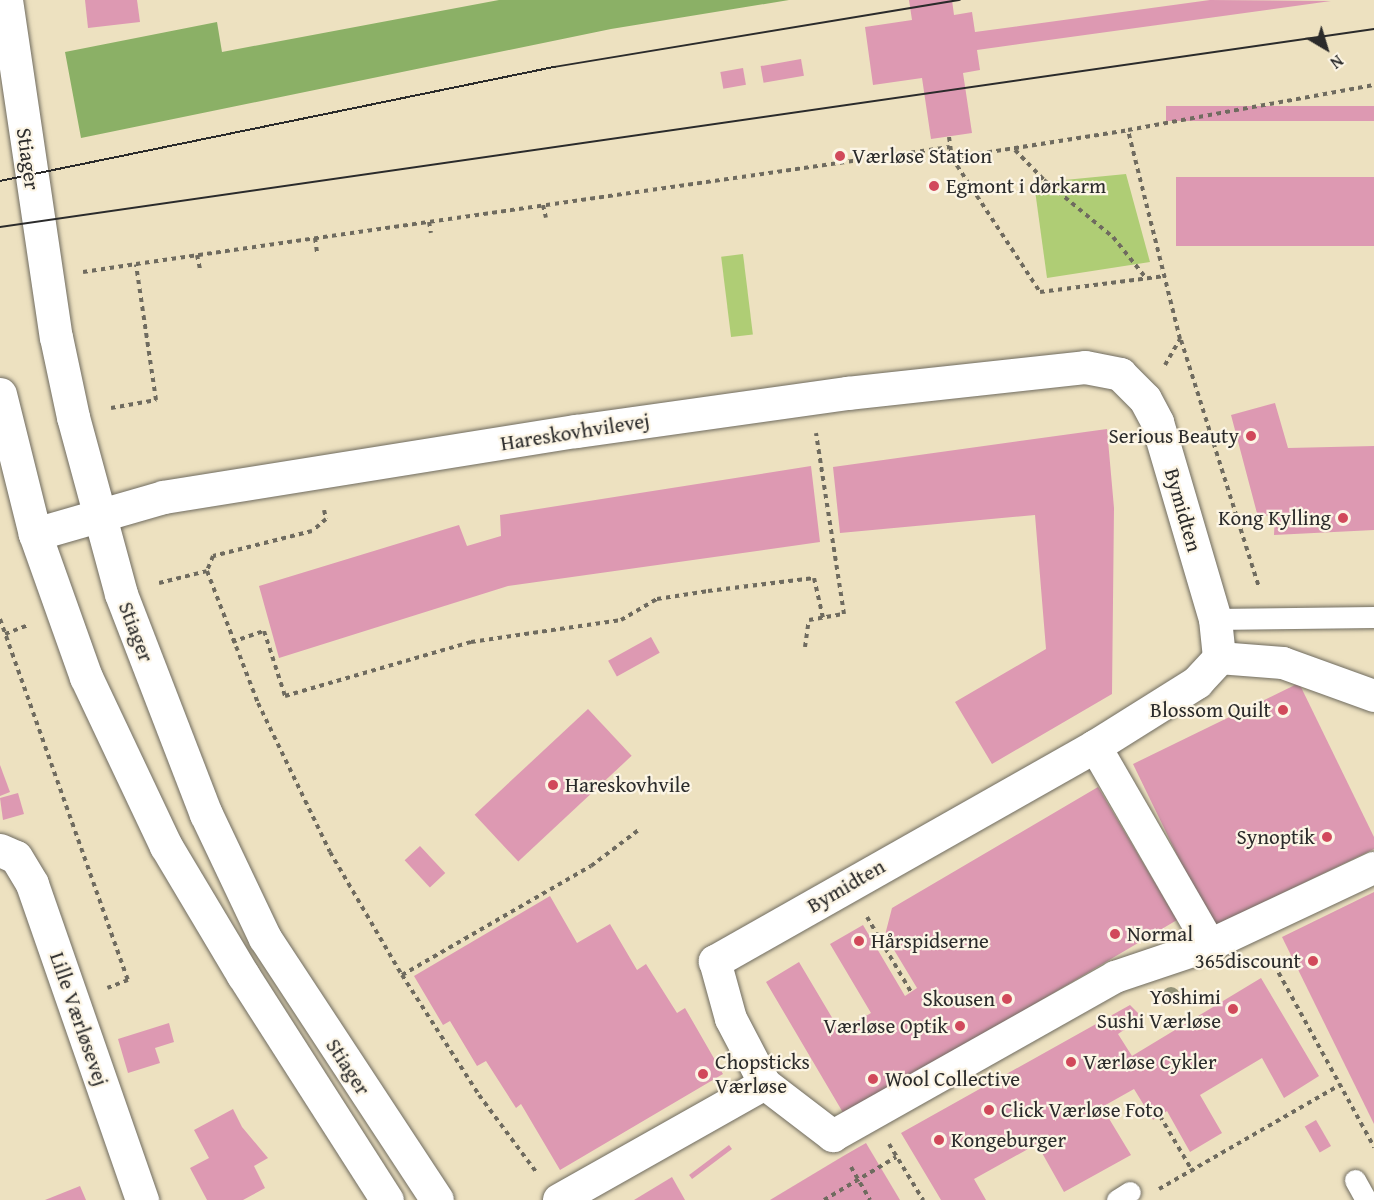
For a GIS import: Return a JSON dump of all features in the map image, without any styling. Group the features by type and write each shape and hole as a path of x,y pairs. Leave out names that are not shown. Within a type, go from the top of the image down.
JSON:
{"street":[{"name":"Stiager","path":"6,0 56,337 97,514 121,594 206,814 265,938 437,1200"},
{"name":"Hareskovhvilevej","path":"35,534 97,514 163,497 847,393 1085,367 1120,374"},
{"name":"Bymidten","path":"1120,374 1145,399 1157,422 1215,620 1219,658 1197,682 1095,746 715,961 731,1019 765,1084 833,1136 1115,977 1210,945 1374,868"},
{"name":"Stiager","path":"0,394 35,534 86,677 166,846 387,1194"},
{"path":"1219,658 1282,663 1374,696"},
{"path":"1095,746 1210,945"},
{"name":"Lille Værløsevej","path":"0,850 16,857 32,884 142,1200"},
{"path":"551,1190 765,1084"}],"lane":[{"path":"1215,620 1270,621 1374,617"},
{"path":"1355,1180 1366,1200"}],"path":[{"path":"952,158 1015,150 1374,85"},
{"path":"1128,130 1180,339 1270,621"},
{"path":"949,137 952,158 1040,292 1165,276"},
{"path":"76,273 950,147"},
{"path":"1015,150 1044,180 1113,237 1147,279"},
{"path":"543,205 546,218"},
{"path":"429,222 431,233"},
{"path":"315,238 317,252"},
{"path":"197,254 200,269"},
{"path":"111,408 156,400 136,264"},
{"path":"1145,399 1180,339"},
{"path":"805,646 809,620 844,614 821,462"},
{"path":"318,472 326,519 312,531 213,556 207,571 232,642 325,842 402,975 479,1095 551,1190"},
{"path":"159,583 207,571"},
{"path":"232,642 264,631 285,696 471,642 621,620 657,599 708,591 814,578 823,618"},
{"path":"0,619 128,980"},
{"path":"5,634 32,624"},
{"path":"402,975 591,866 640,829"},
{"path":"848,885 911,992"},
{"path":"1252,924 1374,1147"},
{"path":"1124,1196 1164,1188 1340,1085"},
{"path":"871,1115 923,1200"},
{"path":"1160,1116 1193,1172"},
{"path":"824,1200 896,1157"}],"green space":[{"path":"499,0 789,0 611,29 81,138 65,52 217,22 222,52"},
{"path":"1126,174 1150,262 1047,278 1034,183"},
{"path":"743,254 753,334 731,337 721,257"}],"building":[{"path":"85,0 137,0 140,22 88,28"},
{"path":"909,0 952,0 954,15 972,12 975,32 1210,0 1331,1 977,50 980,70 963,73 972,133 931,139 922,78 873,85 865,27 912,20"},
{"path":"801,59 804,76 764,83 761,66"},
{"path":"743,68 746,85 723,89 720,72"},
{"path":"1166,106 1374,106 1374,121 1166,121"},
{"path":"1176,177 1374,177 1374,246 1176,246"},
{"path":"1275,403 1288,448 1374,446 1374,530 1274,535 1275,514 1258,517 1231,415"},
{"path":"1107,429 1114,508 1112,694 992,764 955,702 1046,649 1035,515 840,533 833,467"},
{"path":"811,466 820,542 508,586 279,658 259,586 459,525 467,546 501,536 500,515"},
{"path":"651,637 660,653 617,676 608,661"},
{"path":"1299,683 1374,837 1374,849 1212,927 1133,764"},
{"name":"Hareskovhvile","path":"588,709 632,756 518,862 475,815"},
{"path":"0,765 10,792 0,796"},
{"path":"1098,787 1177,920 845,1116 766,982 799,962 840,1031 871,1013 830,944 863,925 905,996 917,988 885,935 892,908"},
{"path":"18,793 24,814 3,820 0,798"},
{"path":"420,846 445,873 430,887 405,860"},
{"path":"1374,892 1374,1124 1282,937"},
{"path":"550,896 577,943 610,924 637,970 646,964 677,1013 685,1008 723,1074 560,1170 521,1104 516,1108 486,1061 477,1066 450,1021 443,1025 414,976"},
{"path":"1261,978 1319,1076 1284,1098 1262,1058 1200,1095 1222,1133 1190,1152 1167,1111 1153,1120 1134,1089 1102,1107 1131,1155 1064,1192 1037,1144 974,1179 986,1200 941,1200 901,1133 1130,1005 1138,1013 1137,1021 1118,1034 1132,1056"},
{"path":"169,1023 174,1042 155,1048 160,1063 128,1073 118,1039"},
{"path":"233,1109 242,1127 268,1158 254,1166 265,1188 243,1200 207,1200 190,1168 209,1158 194,1130"},
{"path":"1316,1120 1331,1146 1320,1152 1305,1126"},
{"path":"866,1143 900,1200 770,1200 845,1155"},
{"path":"729,1145 732,1149 692,1179 689,1175"},
{"path":"672,1177 685,1200 634,1200"},
{"path":"80,1186 86,1200 45,1200"}],"tram line":[{"path":"0,181 554,67 959,0"},
{"path":"0,227 1374,29"}],"place":[{"name":"Værløse Station","path":"840,156"},
{"name":"Egmont i dørkarm","path":"934,186"},
{"name":"Serious Beauty","path":"1251,436"},
{"name":"Kong Kylling","path":"1343,518"},
{"name":"Blossom Quilt","path":"1283,710"},
{"name":"Hareskovhvile","path":"553,785"},
{"name":"Synoptik","path":"1327,837"},
{"name":"Normal","path":"1115,934"},
{"name":"Hårspidserne","path":"859,941"},
{"name":"365discount","path":"1313,961"},
{"name":"Skousen","path":"1007,999"},
{"name":"Yoshimi Sushi Værløse","path":"1233,1009"},
{"name":"Værløse Optik","path":"960,1026"},
{"name":"Værløse Cykler","path":"1071,1062"},
{"name":"Chopsticks Værløse","path":"703,1074"},
{"name":"Wool Collective","path":"873,1079"},
{"name":"Click Værløse Foto","path":"989,1110"},
{"name":"Kongeburger","path":"939,1140"}]}
